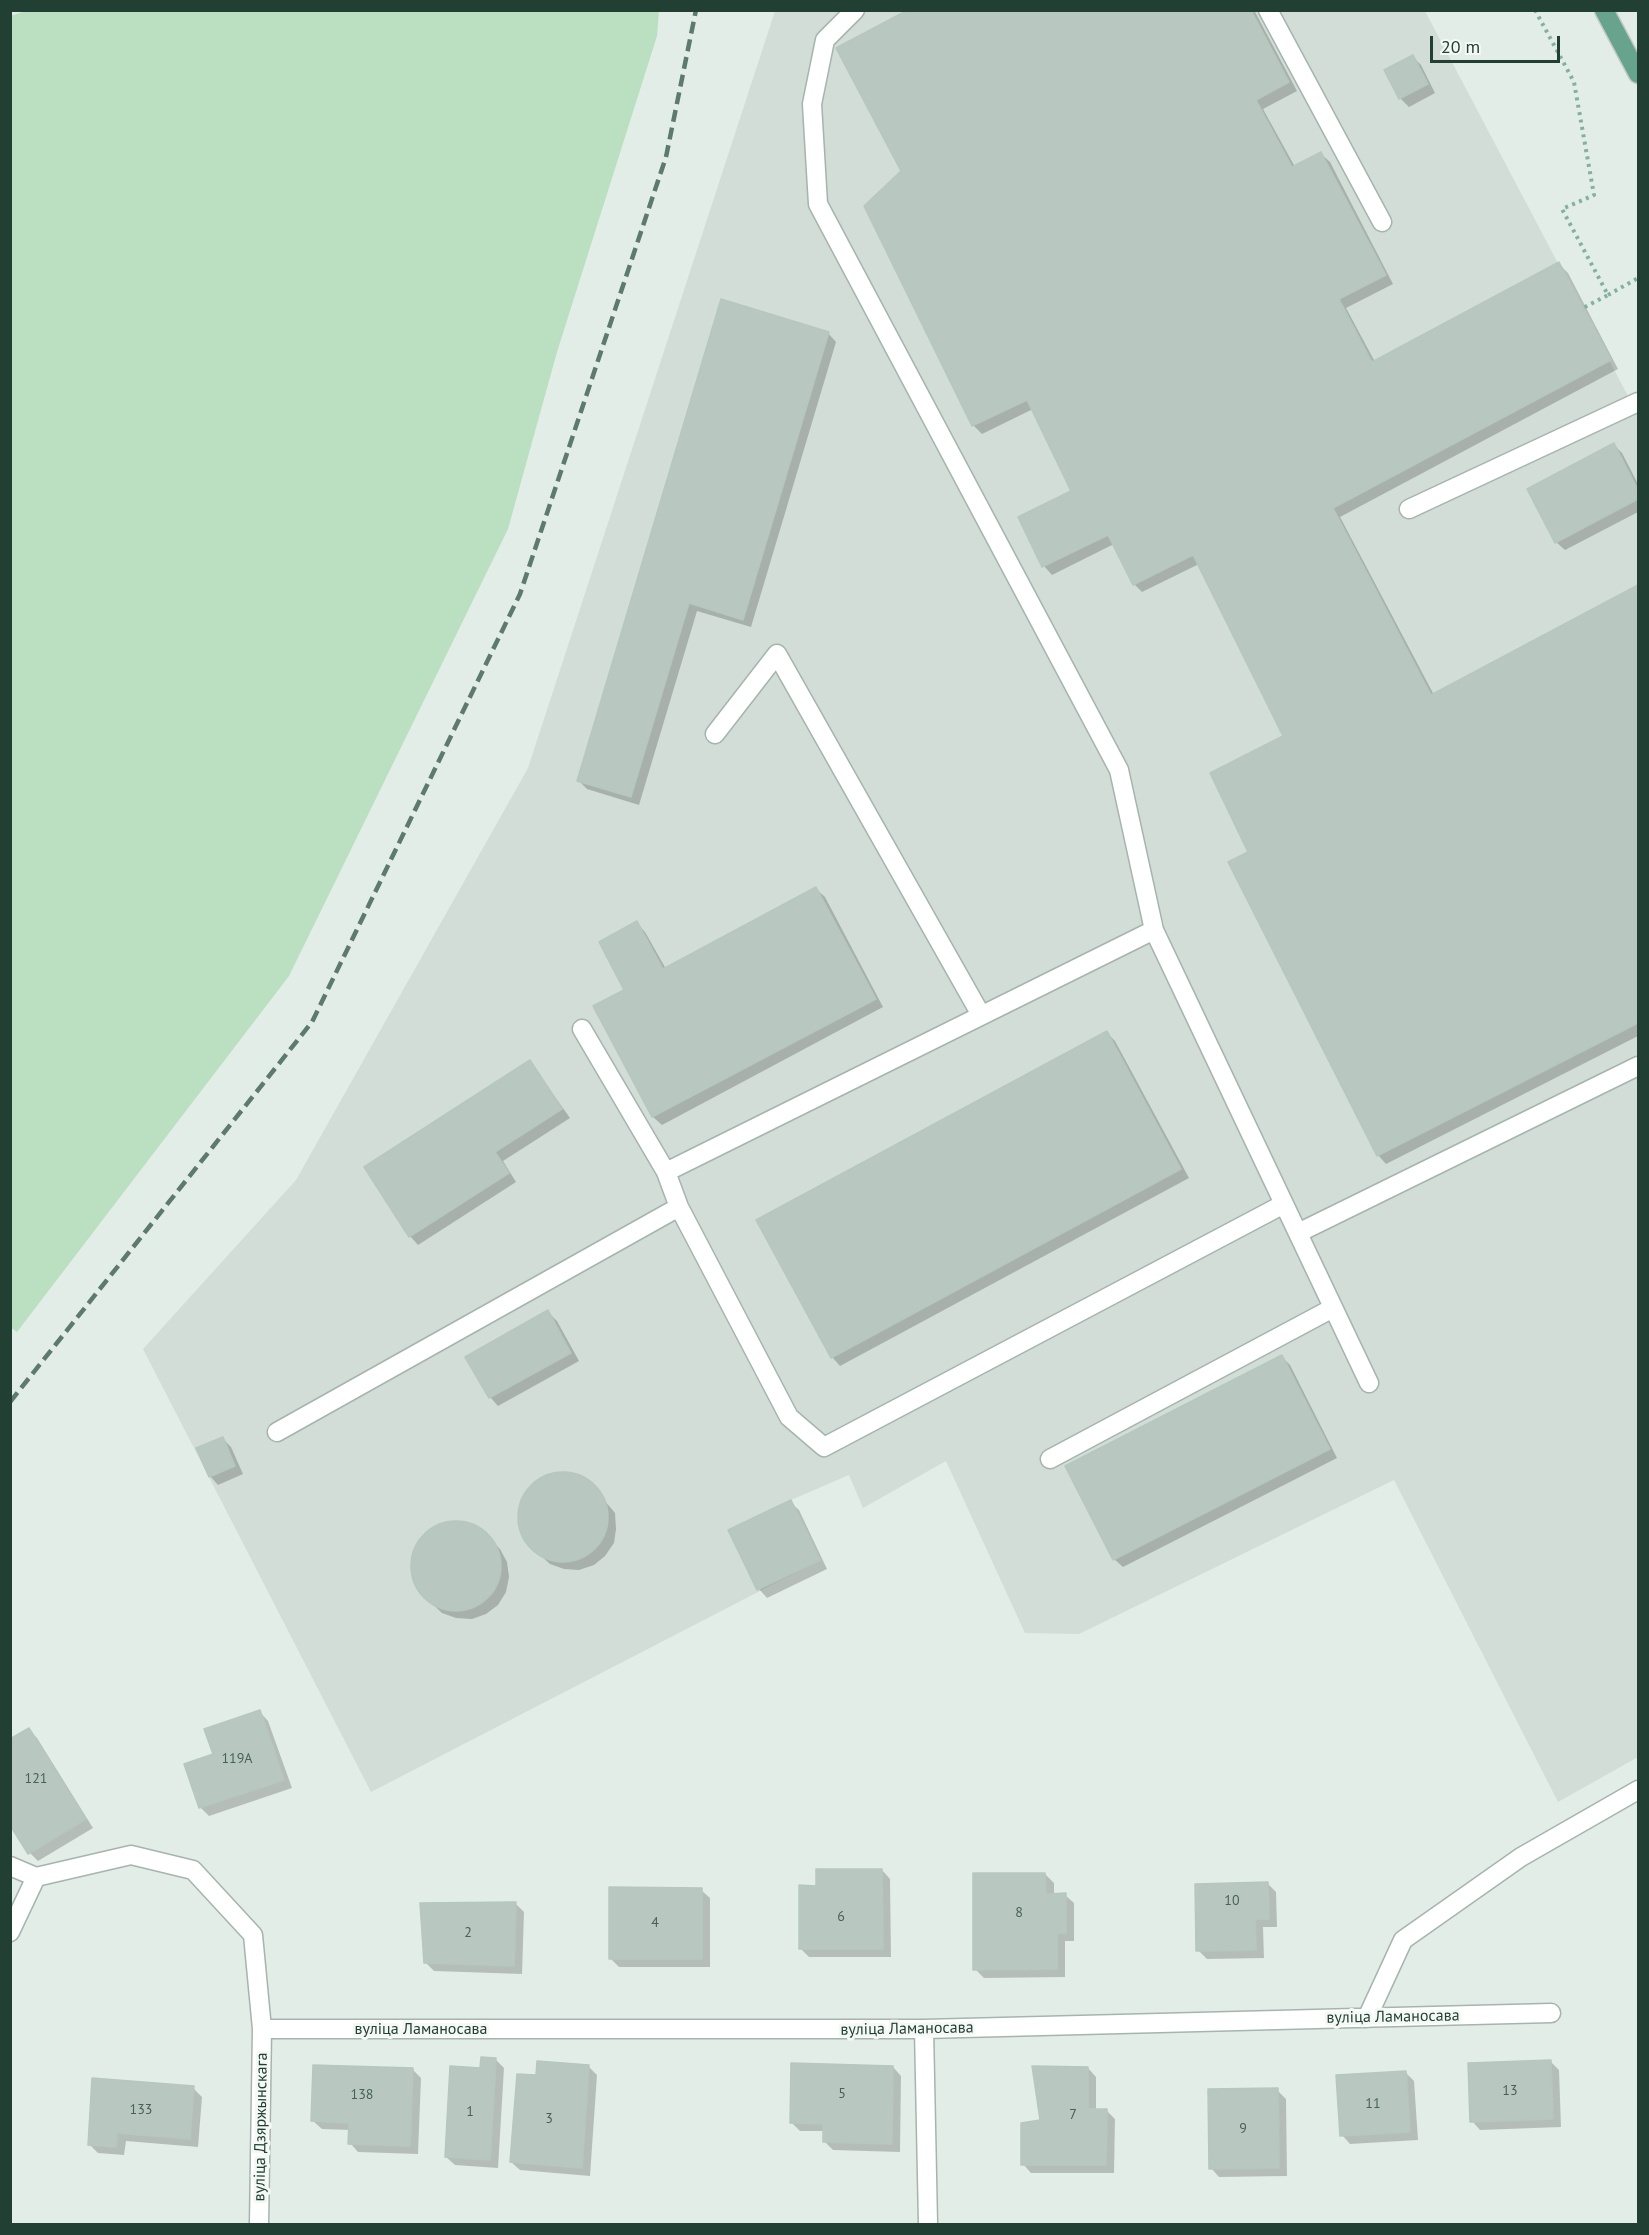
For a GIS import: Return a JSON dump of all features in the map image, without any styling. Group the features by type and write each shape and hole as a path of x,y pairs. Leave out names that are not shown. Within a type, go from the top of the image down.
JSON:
{"main road":[{"path":"1604,10 1638,74"}],"street":[{"path":"855,10 825,40 816,83 812,104 818,204 1119,770 1154,930 1369,1383"},
{"path":"1268,10 1382,222"},
{"path":"1409,509 1638,402"},
{"path":"715,734 777,654 981,1015"},
{"path":"666,1172 1154,930"},
{"path":"582,1029 666,1172 680,1207 789,1417 824,1447 1284,1204"},
{"path":"1298,1233 1638,1066"},
{"path":"277,1432 680,1207"},
{"path":"1050,1459 1334,1308"},
{"path":"1367,2018 1403,1940 1521,1857 1638,1790"},
{"name":"вуліца Дзяржынскага","path":"36,1877 131,1855 193,1870 253,1935 262,2029 259,2224"},
{"path":"10,1866 36,1877 10,1932"},
{"name":"вуліца Ламаносава","path":"262,2029 924,2029 1551,2013"},
{"path":"924,2029 928,2224"}],"path":[{"path":"1535,10 1574,82 1594,195 1562,210 1608,295"},
{"path":"1583,308 1638,279"}],"shaded area":[{"path":"775,11 1425,11 1638,415 1638,1757 1558,1802 1394,1480 1079,1634 1025,1633 946,1461 863,1508 849,1475 791,1500 820,1560 371,1792 143,1349 296,1180 528,768"}],"green space":[{"path":"26,11 659,11 657,36 557,352 508,529 289,976 17,1332 10,1327 10,16"}],"building":[{"path":"908,10 1251,10 1289,82 1256,100 1292,167 1321,152 1386,275 1339,299 1372,362 1559,262 1611,360 1333,508 1431,695 1638,585 1638,1023 1377,1156 1228,862 1248,852 1210,773 1283,736 1193,555 1133,585 1108,535 1042,567 1018,517 1071,491 1027,400 972,426 864,206 901,171 836,48"},
{"path":"1413,55 1428,84 1399,99 1384,70"},
{"path":"721,299 829,332 743,620 689,603 631,797 577,781"},
{"path":"1614,443 1638,490 1638,499 1555,543 1527,489"},
{"path":"816,887 876,999 652,1117 593,1006 624,990 599,942 637,921 663,969"},
{"path":"1107,1031 1181,1169 831,1358 756,1220"},
{"path":"530,1060 562,1109 495,1152 509,1173 409,1237 364,1167"},
{"path":"548,1310 571,1353 489,1398 465,1357"},
{"path":"1282,1355 1330,1449 1113,1560 1065,1466"},
{"path":"223,1437 235,1466 209,1477 196,1448"},
{"path":"563,1472 580,1475 595,1485 605,1500 608,1517 605,1534 595,1549 580,1559 563,1562 546,1559 531,1549 521,1534 518,1517 521,1500 531,1485 546,1475"},
{"path":"791,1500 820,1560 757,1590 728,1530"},
{"path":"456,1521 473,1524 488,1534 498,1549 501,1566 498,1583 488,1598 473,1608 456,1611 439,1608 424,1598 414,1583 411,1566 414,1549 424,1534 439,1524"},
{"path":"260,1710 284,1780 199,1808 184,1764 213,1754 204,1729"},
{"path":"29,1728 86,1819 28,1854 10,1825 10,1739"},
{"path":"816,1869 882,1869 883,1949 799,1949 799,1885 816,1886"},
{"path":"973,1873 1045,1873 1046,1894 1066,1893 1066,1933 1057,1933 1057,1969 973,1970"},
{"path":"1268,1882 1269,1919 1255,1919 1256,1950 1196,1951 1195,1884"},
{"path":"609,1887 702,1888 702,1959 609,1959"},
{"path":"516,1902 514,1966 424,1963 420,1903"},
{"path":"481,2057 496,2058 490,2160 445,2157 450,2066 480,2068"},
{"path":"1551,2060 1553,2119 1470,2122 1468,2063"},
{"path":"537,2061 589,2065 582,2168 510,2162 517,2074 536,2075"},
{"path":"791,2063 893,2066 892,2144 823,2142 823,2124 790,2123"},
{"path":"313,2065 413,2068 410,2146 348,2144 349,2123 311,2121"},
{"path":"1032,2066 1088,2067 1088,2109 1107,2109 1106,2165 1021,2165 1021,2123 1040,2120"},
{"path":"1406,2071 1410,2132 1340,2136 1336,2075"},
{"path":"92,2078 194,2086 190,2139 117,2133 116,2147 88,2145"},
{"path":"1278,2088 1279,2168 1209,2169 1208,2089"}],"railway":[{"path":"10,1402 312,1022 520,594 666,157 696,10"}]}
